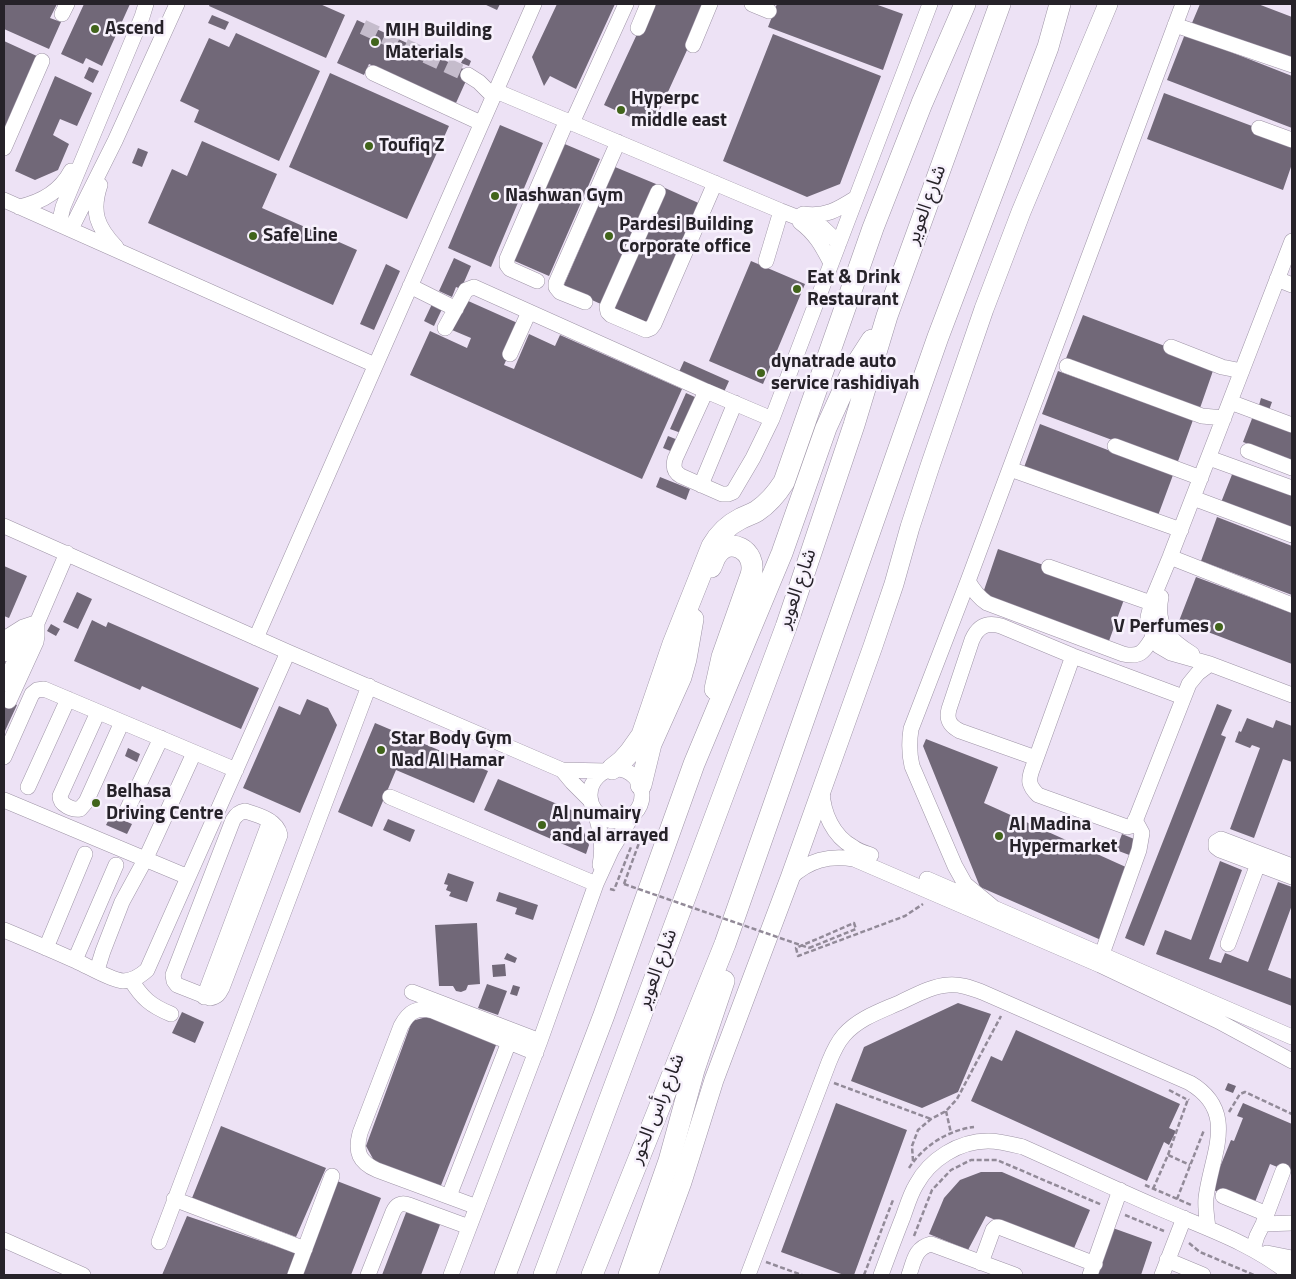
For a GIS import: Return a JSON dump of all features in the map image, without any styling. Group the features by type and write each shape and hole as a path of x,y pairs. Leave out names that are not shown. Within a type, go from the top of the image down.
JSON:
{"highway":[{"path":"609,770 622,761 642,735 674,644 717,537 732,524 758,511 778,491 784,482 873,228 922,103 965,4"},
{"name":"شارع العوير","path":"544,1275 786,627 854,425 887,316 1000,4"},
{"path":"630,1275 669,1161 694,1070 724,980 725,944 938,337 1048,47 1060,4"},
{"path":"1048,47 1069,4"},
{"path":"506,1270 604,1015 694,764 782,553 826,428 852,371 887,316"},
{"path":"641,785 651,744 681,677 693,617 701,592 716,555 731,546 743,549 751,558 753,570 722,657 716,687 714,719"},
{"name":"شارع رأس الخور","path":"592,1275 725,944"}],"main road":[{"path":"648,1275 682,1182 714,1080 790,878 884,615 930,466 984,308 1021,212 1108,4"}],"street":[{"path":"65,227 63,207 146,4"},
{"path":"65,227 114,141 177,4"},
{"path":"256,638 534,4"},
{"path":"537,280 510,269 507,265 507,259 569,122 626,4"},
{"path":"638,28 648,4"},
{"path":"693,45 710,4"},
{"path":"752,4 769,11"},
{"path":"706,391 674,464 674,469 677,474 722,494 728,494 733,492 753,458 772,419 930,4"},
{"path":"994,908 966,884 955,866 912,766 909,754 911,729 1184,4"},
{"path":"1175,26 1292,65"},
{"path":"4,148 42,61"},
{"path":"373,73 482,123"},
{"path":"468,75 494,94 569,122 822,227 839,242"},
{"path":"1259,128 1292,140"},
{"path":"20,207 38,202 55,192 62,185 94,130"},
{"path":"114,141 111,159 97,195 96,209 102,230 120,251"},
{"path":"585,302 560,292 556,287 556,283 618,142"},
{"path":"658,192 607,307 611,315 646,330 654,324 715,183"},
{"path":"782,211 813,216 823,215 837,210 856,198"},
{"path":"4,200 375,365"},
{"path":"766,261 782,211"},
{"path":"782,211 811,231 820,241 832,262"},
{"path":"1292,241 1170,559 1151,603 1148,617 1153,637 1159,646 1170,653 1210,664 1292,694"},
{"path":"1277,279 1292,285"},
{"path":"410,286 456,309"},
{"path":"445,328 466,290 474,287 772,419"},
{"path":"510,354 529,312"},
{"path":"1171,347 1222,367 1242,371"},
{"path":"1067,366 1202,416 1224,418"},
{"path":"1230,402 1292,425"},
{"path":"701,485 735,403"},
{"path":"1115,446 1201,478"},
{"path":"1248,451 1292,468"},
{"path":"1209,458 1292,488"},
{"path":"1010,469 1181,530"},
{"path":"1193,498 1292,535"},
{"path":"4,526 288,652 562,770 626,770 641,785 643,798 635,823 612,849 596,884 538,1047 451,1275"},
{"path":"4,684 29,631 37,623 67,553"},
{"path":"1170,559 1292,605"},
{"path":"1170,559 1160,601 1159,614 1162,626 1169,637 1179,646 1210,664"},
{"path":"1050,567 1151,603"},
{"path":"968,581 976,593 987,603 1123,654 1132,656 1140,654 1153,637"},
{"path":"6,640 30,624 37,623"},
{"path":"9,701 36,642 37,623"},
{"path":"1036,758 960,731 953,728 949,722 947,716 972,640 980,627 987,624 994,624 1183,697"},
{"path":"4,930 122,981 140,977 148,970 288,652"},
{"path":"1073,656 1029,782 1032,790 1038,795 1127,827 1131,826 1135,820 1189,684 1198,673 1210,664"},
{"path":"158,1242 369,686"},
{"path":"4,757 32,694 37,690 44,689 236,770"},
{"path":"28,787 68,699"},
{"path":"98,712 60,796 62,803 71,808 80,809 86,802 122,722"},
{"path":"127,810 161,738"},
{"path":"100,972 110,955 131,908 194,753"},
{"path":"562,770 599,815 615,822 624,820 635,823"},
{"path":"596,884 601,861 602,843 600,826 592,805 590,792 598,776 609,770"},
{"path":"822,788 824,805 829,821 840,837 853,848 1292,1037"},
{"path":"227,791 238,799 245,811 270,821 204,997 177,985 173,975 233,820 240,812 245,811"},
{"path":"390,797 596,884"},
{"path":"4,800 188,877"},
{"path":"1102,954 1140,850 1142,833 1135,820"},
{"path":"1292,866 1221,839 1216,842 1216,847 1220,850 1292,877"},
{"path":"46,948 86,854"},
{"path":"790,878 812,862 832,857 854,858 1176,1000 1292,1061"},
{"path":"1228,944 1258,864"},
{"path":"75,960 116,865"},
{"path":"131,980 147,1002 171,1014"},
{"path":"748,1275 834,1048 853,1026 866,1018 936,987 948,985 960,985 982,992 1200,1089 1214,1106 1218,1117 1212,1127 1218,1139 1205,1199 1208,1228"},
{"path":"412,992 538,1047"},
{"path":"477,1206 377,1170 367,1165 359,1156 357,1144 360,1133 401,1026 406,1017 414,1011 433,1010 508,1042 538,1047"},
{"path":"449,1196 508,1042"},
{"path":"881,1275 916,1185 926,1170 938,1158 954,1149 970,1143 988,1141 1006,1142 1022,1147 1208,1228 1253,1249 1292,1275"},
{"path":"1253,1249 1283,1171"},
{"path":"294,1275 332,1176"},
{"path":"981,1263 994,1228 999,1227 1092,1270 1120,1190"},
{"path":"1223,1196 1265,1219 1292,1223"},
{"path":"174,1199 305,1249"},
{"path":"368,1275 393,1212 399,1204 404,1203 469,1227"},
{"path":"1162,1275 1184,1218"},
{"path":"4,1240 83,1275"},
{"path":"909,1275 918,1251 924,1246 931,1244 1005,1274"},
{"path":"1253,1249 1292,1258"},
{"path":"1167,1260 1203,1275"}],"path":[{"path":"635,823 643,832 624,884 809,948 856,929 854,923 796,948 798,956 905,916 922,906 931,892"},
{"path":"614,890 631,847"},
{"path":"913,1162 912,1146 918,1130 931,1119 946,1111 957,1099 1001,1015 1007,1017"},
{"path":"823,1078 931,1119"},
{"path":"1163,1088 1192,1102"},
{"path":"1177,1199 1190,1165 1212,1127 1242,1093 1247,1093 1292,1114"},
{"path":"1154,1189 1188,1099"},
{"path":"946,1111 951,1133"},
{"path":"908,1169 923,1150 951,1133 966,1128 982,1126"},
{"path":"1168,1155 1190,1165"},
{"path":"913,1241 932,1190 951,1170 971,1160 997,1160 1177,1236 1200,1252 1254,1275"},
{"path":"1145,1185 1206,1211"},
{"path":"864,1275 893,1199"},
{"path":"755,1258 802,1275"}],"building":[{"path":"4,4 57,4 50,18 61,22 49,49 4,29"},
{"name":"Ascend","path":"84,4 130,4 102,66 86,58 83,64 61,54"},
{"path":"210,4 320,4 345,15 326,58 209,6"},
{"path":"484,4 500,4 497,10"},
{"path":"557,4 615,4 576,89 550,76 544,86 532,57"},
{"path":"651,4 708,4 652,127 604,105"},
{"path":"777,4 875,4 903,14 883,70 768,27"},
{"path":"1200,4 1258,4 1292,17 1292,62 1192,23"},
{"path":"212,15 229,22 225,30 208,23"},
{"name":"MIH Building Materials","path":"357,20 470,72 456,103 369,64 364,75 337,63"},
{"path":"236,33 320,71 279,161 194,122 199,110 180,101 209,38 229,47"},
{"path":"773,34 881,76 840,184 807,197 723,161"},
{"path":"1185,34 1292,76 1292,128 1167,80"},
{"path":"4,41 39,57 4,137"},
{"path":"464,57 471,61 469,66 461,63"},
{"path":"89,67 99,71 93,83 84,78"},
{"name":"Toufiq Z","path":"330,73 449,126 407,219 289,167"},
{"path":"55,76 92,93 77,126 60,119 53,135 69,144 58,170 35,180 15,171"},
{"path":"1164,93 1292,141 1292,164 1283,190 1147,139"},
{"name":"Nashwan Gym","path":"500,125 543,143 491,267 448,248"},
{"name":"Safe Line","path":"202,141 277,174 262,208 357,250 333,305 148,223 172,169 187,176"},
{"path":"560,142 600,159 549,276 510,259"},
{"path":"138,148 148,152 142,167 132,163"},
{"name":"Pardesi Building Corporate office","path":"615,167 656,184 603,305 563,287"},
{"path":"665,188 703,205 650,325 613,308"},
{"path":"454,258 471,266 461,289 456,287 452,297 439,291"},
{"path":"751,261 805,284 763,384 709,361"},
{"path":"386,264 400,271 374,330 360,324"},
{"path":"466,300 522,325 504,365 514,369 529,334 555,346 560,335 682,389 642,479 410,375 430,331 467,348 471,338 452,330"},
{"path":"432,304 442,309 434,326 424,321"},
{"path":"1083,315 1215,365 1199,411 1065,361"},
{"path":"684,361 729,381 724,392 679,372"},
{"path":"1058,371 1193,420 1177,464 1042,414"},
{"path":"686,393 697,398 681,433 670,429"},
{"path":"1261,398 1272,402 1268,413 1258,409"},
{"path":"1253,416 1292,425 1292,460 1243,442"},
{"path":"1040,424 1173,475 1156,521 1023,470"},
{"path":"668,436 678,440 673,452 663,448"},
{"path":"1233,472 1292,495 1292,532 1220,505"},
{"path":"660,477 690,489 686,500 656,487"},
{"path":"1217,517 1292,546 1292,595 1201,561"},
{"path":"998,549 1126,594 1109,641 982,596"},
{"path":"4,566 27,576 9,618 4,616"},
{"path":"1196,577 1292,613 1292,664 1179,621"},
{"path":"77,592 92,599 78,629 63,622"},
{"path":"92,620 106,627 108,622 259,688 241,729 142,686 140,690 74,661"},
{"path":"51,624 60,629 56,636 47,631"},
{"path":"4,698 17,705 4,733"},
{"path":"307,699 328,708 337,725 300,813 243,788 279,706 300,715"},
{"path":"1217,704 1232,710 1221,735 1226,737 1144,946 1125,938"},
{"path":"1247,718 1273,728 1276,720 1292,726 1292,762 1283,759 1254,838 1230,829 1260,748 1252,745 1250,748 1235,742"},
{"path":"375,723 488,771 474,803 396,770 372,827 338,812"},
{"path":"926,739 998,767 984,803 1128,868 1101,940 980,887 923,746"},
{"path":"128,748 140,754 137,762 125,756"},
{"path":"498,779 576,812 589,845 586,854 484,810"},
{"path":"111,815 132,824 127,834 106,825"},
{"path":"388,819 415,830 410,842 383,830"},
{"path":"1122,834 1139,841 1132,856 1116,850"},
{"path":"1220,861 1242,870 1209,959 1221,963 1225,953 1248,962 1278,882 1292,887 1292,905 1268,970 1292,979 1292,1006 1156,954 1165,930 1191,940"},
{"path":"448,873 474,882 467,902 449,896 451,892 446,890 448,885 444,884"},
{"path":"499,892 538,905 533,920 515,914 517,908 496,901"},
{"path":"477,923 480,984 468,985 466,990 461,992 456,991 453,986 439,986 435,925"},
{"path":"507,953 517,958 515,963 504,959"},
{"path":"505,964 506,976 493,977 492,965"},
{"path":"487,984 507,991 498,1015 478,1008"},
{"path":"513,985 520,987 517,996 510,994"},
{"path":"958,1003 991,1014 958,1092 922,1108 851,1081 864,1047"},
{"path":"182,1012 204,1022 195,1043 172,1033"},
{"path":"437,1014 498,1040 440,1188 377,1166 366,1146 412,1021"},
{"path":"1016,1030 1180,1104 1169,1128 1176,1131 1169,1145 1164,1142 1147,1181 971,1101 991,1056 1002,1061"},
{"path":"1228,1083 1236,1086 1233,1093 1225,1090"},
{"path":"836,1103 907,1130 854,1275 844,1275 781,1252"},
{"path":"1243,1103 1292,1124 1292,1173 1270,1164 1255,1202 1228,1196 1211,1189 1231,1140 1234,1141 1243,1118 1237,1116"},
{"path":"221,1126 326,1168 296,1237 192,1198"},
{"path":"981,1172 1002,1172 1090,1210 1072,1253 986,1216 968,1250 929,1234 944,1198 960,1180"},
{"path":"337,1181 381,1198 351,1275 300,1275"},
{"path":"407,1210 441,1222 421,1275 382,1275"},
{"path":"187,1216 296,1253 287,1275 162,1275"},
{"path":"1110,1227 1152,1242 1141,1275 1093,1275"}],"tunnel":[{"path":"363,27 468,75"}],"place":[{"name":"Ascend","path":"95,29"},
{"name":"MIH Building Materials","path":"375,42"},
{"name":"Hyperpc middle east","path":"621,110"},
{"name":"Toufiq Z","path":"369,146"},
{"name":"Nashwan Gym","path":"495,196"},
{"name":"Safe Line","path":"253,236"},
{"name":"Pardesi Building Corporate office","path":"609,236"},
{"name":"Eat & Drink Restaurant","path":"797,289"},
{"name":"dynatrade auto service rashidiyah","path":"761,373"},
{"name":"V Perfumes","path":"1219,627"},
{"name":"Star Body Gym Nad Al Hamar","path":"381,750"},
{"name":"Belhasa Driving Centre","path":"96,803"},
{"name":"Al numairy and al arrayed","path":"542,825"},
{"name":"Al Madina Hypermarket","path":"999,836"}]}
